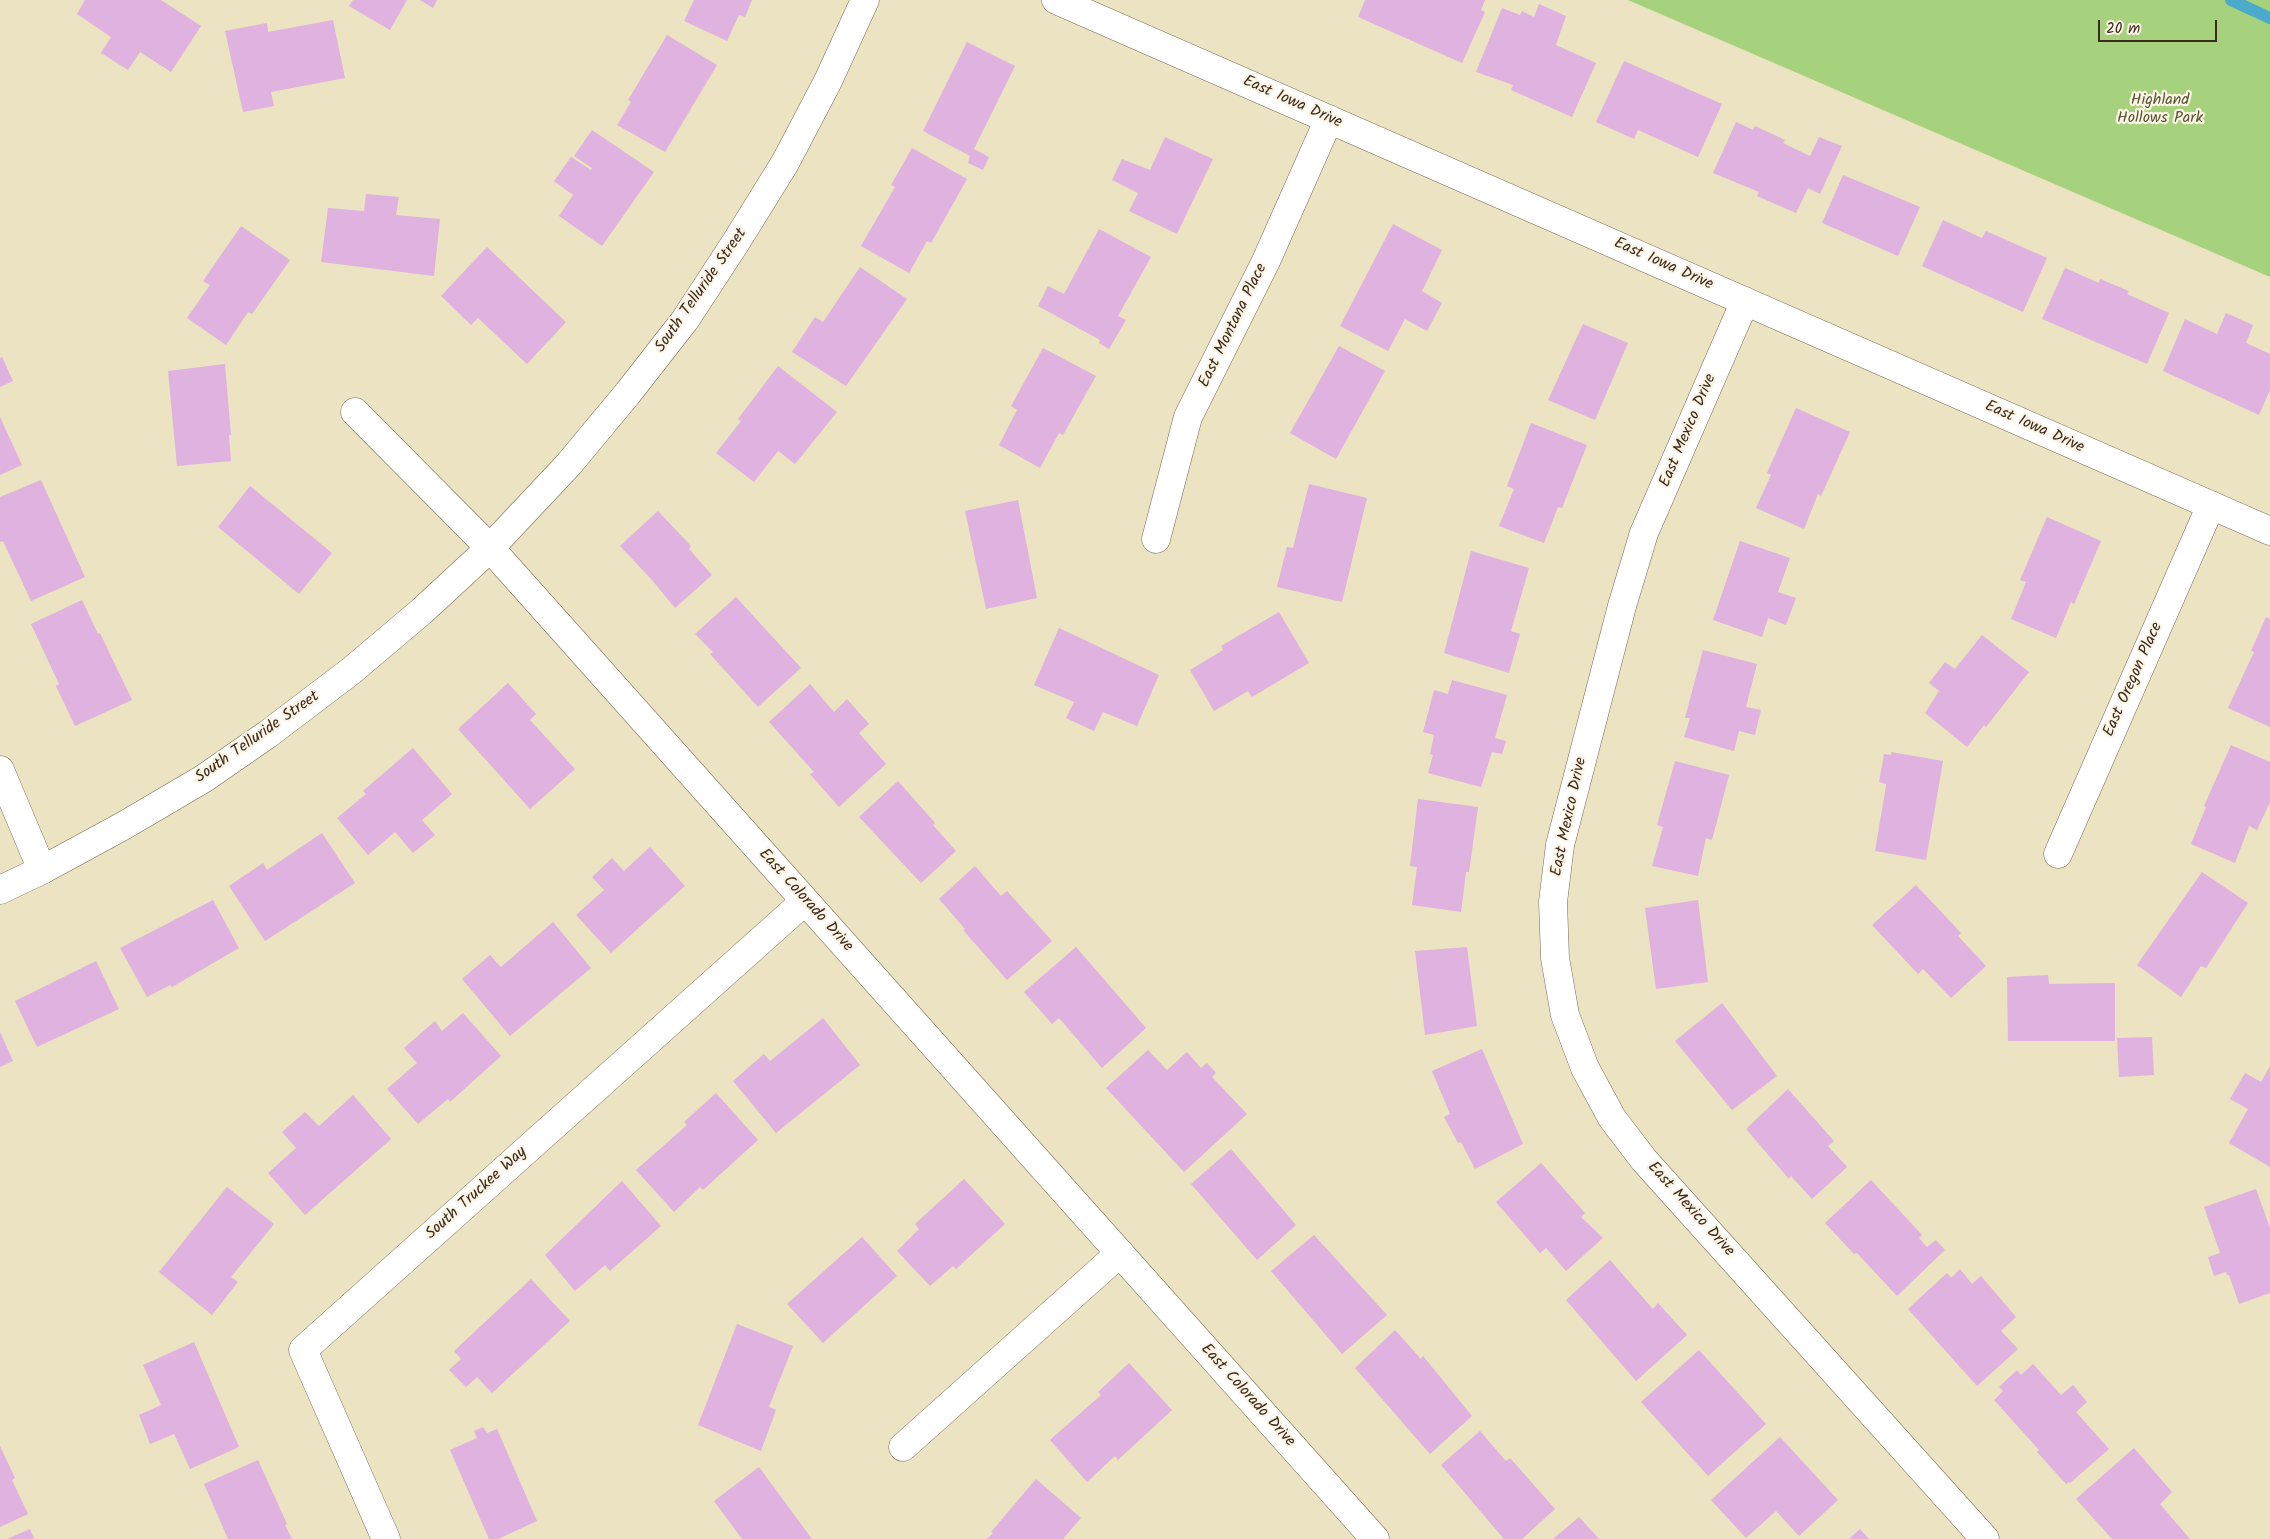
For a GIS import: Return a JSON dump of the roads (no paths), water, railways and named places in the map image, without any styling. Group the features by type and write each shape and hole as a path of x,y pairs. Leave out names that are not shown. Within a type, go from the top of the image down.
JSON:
{"street":[{"name":"South Telluride Street","path":"0,890 42,870 123,826 187,788 268,734 351,671 401,629 490,548 569,464 685,320 736,242 784,163 828,81 865,0"},
{"name":"East Iowa Drive","path":"1056,0 2270,531"},
{"name":"East Montana Place","path":"1156,539 1188,417 1266,261 1329,119"},
{"name":"East Mexico Drive","path":"1745,301 1644,533 1622,606 1562,835 1553,902 1555,958 1564,1005 1585,1068 1612,1118 1644,1160 1985,1539"},
{"path":"356,412 490,548"},
{"name":"East Oregon Place","path":"2058,854 2211,505"},
{"name":"East Colorado Drive","path":"490,548 1375,1539"},
{"path":"0,770 42,870"},
{"name":"South Truckee Way","path":"386,1539 303,1350 805,901"},
{"path":"903,1447 1120,1253"}],"waterway":[{"path":"2231,0 2270,18"}],"park label":[{"name":"Highland Hollows Park","path":"2160,110"}]}
